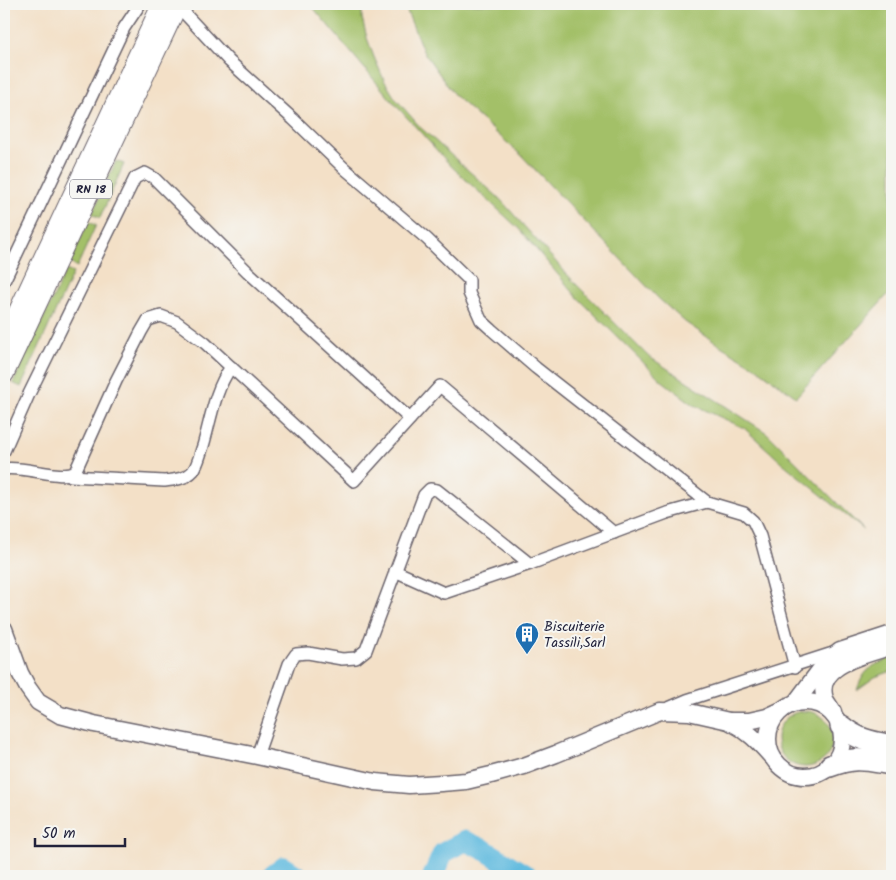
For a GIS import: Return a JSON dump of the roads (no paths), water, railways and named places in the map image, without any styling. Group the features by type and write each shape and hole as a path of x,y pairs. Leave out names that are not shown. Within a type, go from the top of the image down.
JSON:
{"highway":[{"path":"839,722 852,735 865,742 892,746"},
{"path":"830,766 846,760 862,759 892,764"}],"main road":[{"name":"RN 18","path":"4,342 162,4"},
{"name":"RN 18","path":"4,374 180,4"},
{"path":"4,628 28,688 38,702 60,715 94,724 257,756 375,782 409,785 466,781 524,766 660,711 689,712 729,720 749,721 767,717 796,702 826,662 840,651 892,634"},
{"path":"729,720 744,728 786,771 804,776 823,772 840,752 842,743 839,722 825,699 825,682 831,672 842,663 892,646"},
{"path":"796,702 815,702 831,711 839,722"},
{"path":"779,765 772,756 768,744 768,732 772,721 780,711"}],"street":[{"path":"4,281 124,28 140,4"},
{"path":"180,4 188,16 229,62 344,168 427,239 469,280 469,293 473,303 481,320 492,330 536,368 707,502 744,513 753,521 760,536 795,667"},
{"path":"167,28 172,23 181,20 194,23"},
{"path":"4,451 29,394 135,178 145,173 154,178 248,272 344,357 410,419"},
{"path":"72,476 76,472 116,381 141,332 148,320 161,316 177,322 204,343 354,481 440,386 614,533"},
{"path":"4,468 19,468 72,476 164,481 185,477 193,471 198,461 216,398 231,367"},
{"path":"257,756 289,664 296,654 308,653 342,659 356,658 366,650 424,495 430,489 437,490 530,564"},
{"path":"395,571 444,592 530,564 667,513 707,502"},
{"path":"660,711 687,700 795,667 840,651"}],"waterway":[{"path":"433,876 443,853 465,841 483,849 527,876"},
{"path":"272,876 284,867 298,876"}],"place":[{"name":"Biscuiterie Tassili,Sarl","path":"527,655"}]}
